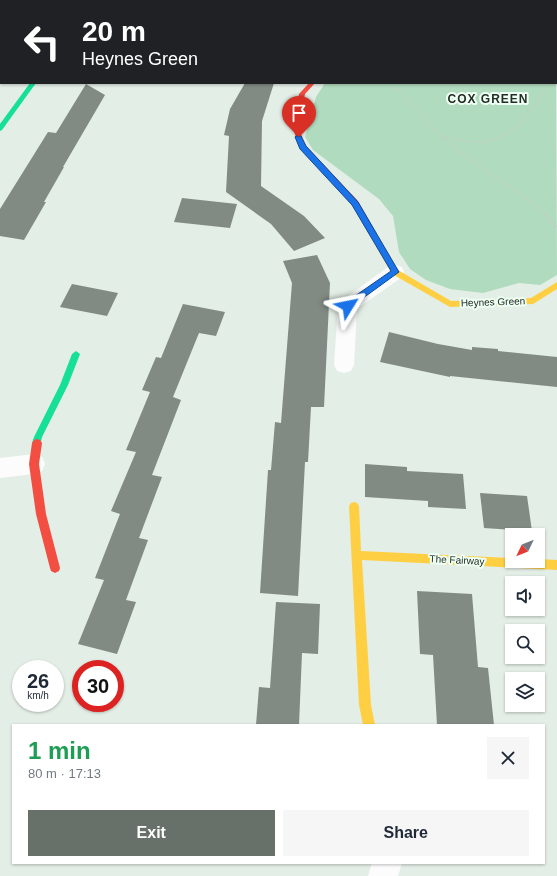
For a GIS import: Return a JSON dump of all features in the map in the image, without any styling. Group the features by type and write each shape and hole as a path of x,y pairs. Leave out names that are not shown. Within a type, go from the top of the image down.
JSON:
{"street":[{"path":"0,129 32,84"},
{"name":"Heynes Green","path":"311,84 302,94 295,127 303,147 355,203 395,272 450,304 534,301 557,285"},
{"path":"344,365 348,306 395,272"},
{"path":"55,568 40,514 34,464 38,437 64,385 76,354"},
{"path":"0,468 34,464"},
{"path":"354,506 365,705 369,724"},
{"name":"The Fairway","path":"357,555 557,565"},
{"path":"383,876 387,864"}],"path":[{"path":"388,84 403,93 441,136 463,154 541,209 557,228"},
{"path":"441,136 484,143 507,135 530,113 549,84"}],"green space":[{"path":"324,84 556,84 557,275 540,285 519,283 483,293 450,289 426,280 410,269 399,252 393,216 379,199 313,150 305,137 316,97"}],"building":[{"path":"86,84 105,95 63,167 44,202 46,202 24,240 0,236 0,209 48,132 56,133"},
{"path":"244,84 274,84 262,121 261,186 304,216 325,238 294,251 271,224 226,192 229,136 224,135 230,109"},
{"path":"182,198 237,204 230,228 174,222"},
{"path":"317,255 330,283 324,407 311,407 308,462 305,462 298,596 260,593 268,470 271,470 275,422 281,423 292,283 283,261"},
{"path":"72,284 118,293 107,316 60,307"},
{"path":"183,304 225,312 216,336 199,333 173,397 181,400 152,475 162,477 139,538 148,540 126,600 136,602 117,654 78,644 104,580 95,578 120,514 111,511 136,452 126,450 150,392 142,390 156,357 161,358"},
{"path":"389,332 438,344 472,350 472,347 498,349 498,351 557,357 557,387 450,377 380,362"},
{"path":"365,464 407,467 407,471 463,474 466,509 428,507 428,501 365,497"},
{"path":"480,493 527,496 532,528 505,528 505,529 484,528"},
{"path":"417,591 472,594 478,667 488,668 494,724 437,724 433,655 420,654"},
{"path":"276,602 320,604 318,654 302,653 299,724 256,724 259,687 270,688"}],"traffic: fast":[{"path":"0,129 32,84"},
{"path":"37,443 38,437 64,385 76,354"}],"traffic: slow":[{"path":"373,234 395,272 450,304 533,301 557,285"},
{"path":"354,506 365,705 369,724"},
{"path":"357,555 557,565"}],"traffic: jam":[{"path":"311,84 302,94 295,127 303,147 355,203 373,234"},
{"path":"37,443 34,464 41,514 55,568"}],"district":[{"name":"COX GREEN","path":"488,99"}],"route":[{"path":"299,137 303,147 355,203 395,272 348,306"}]}
